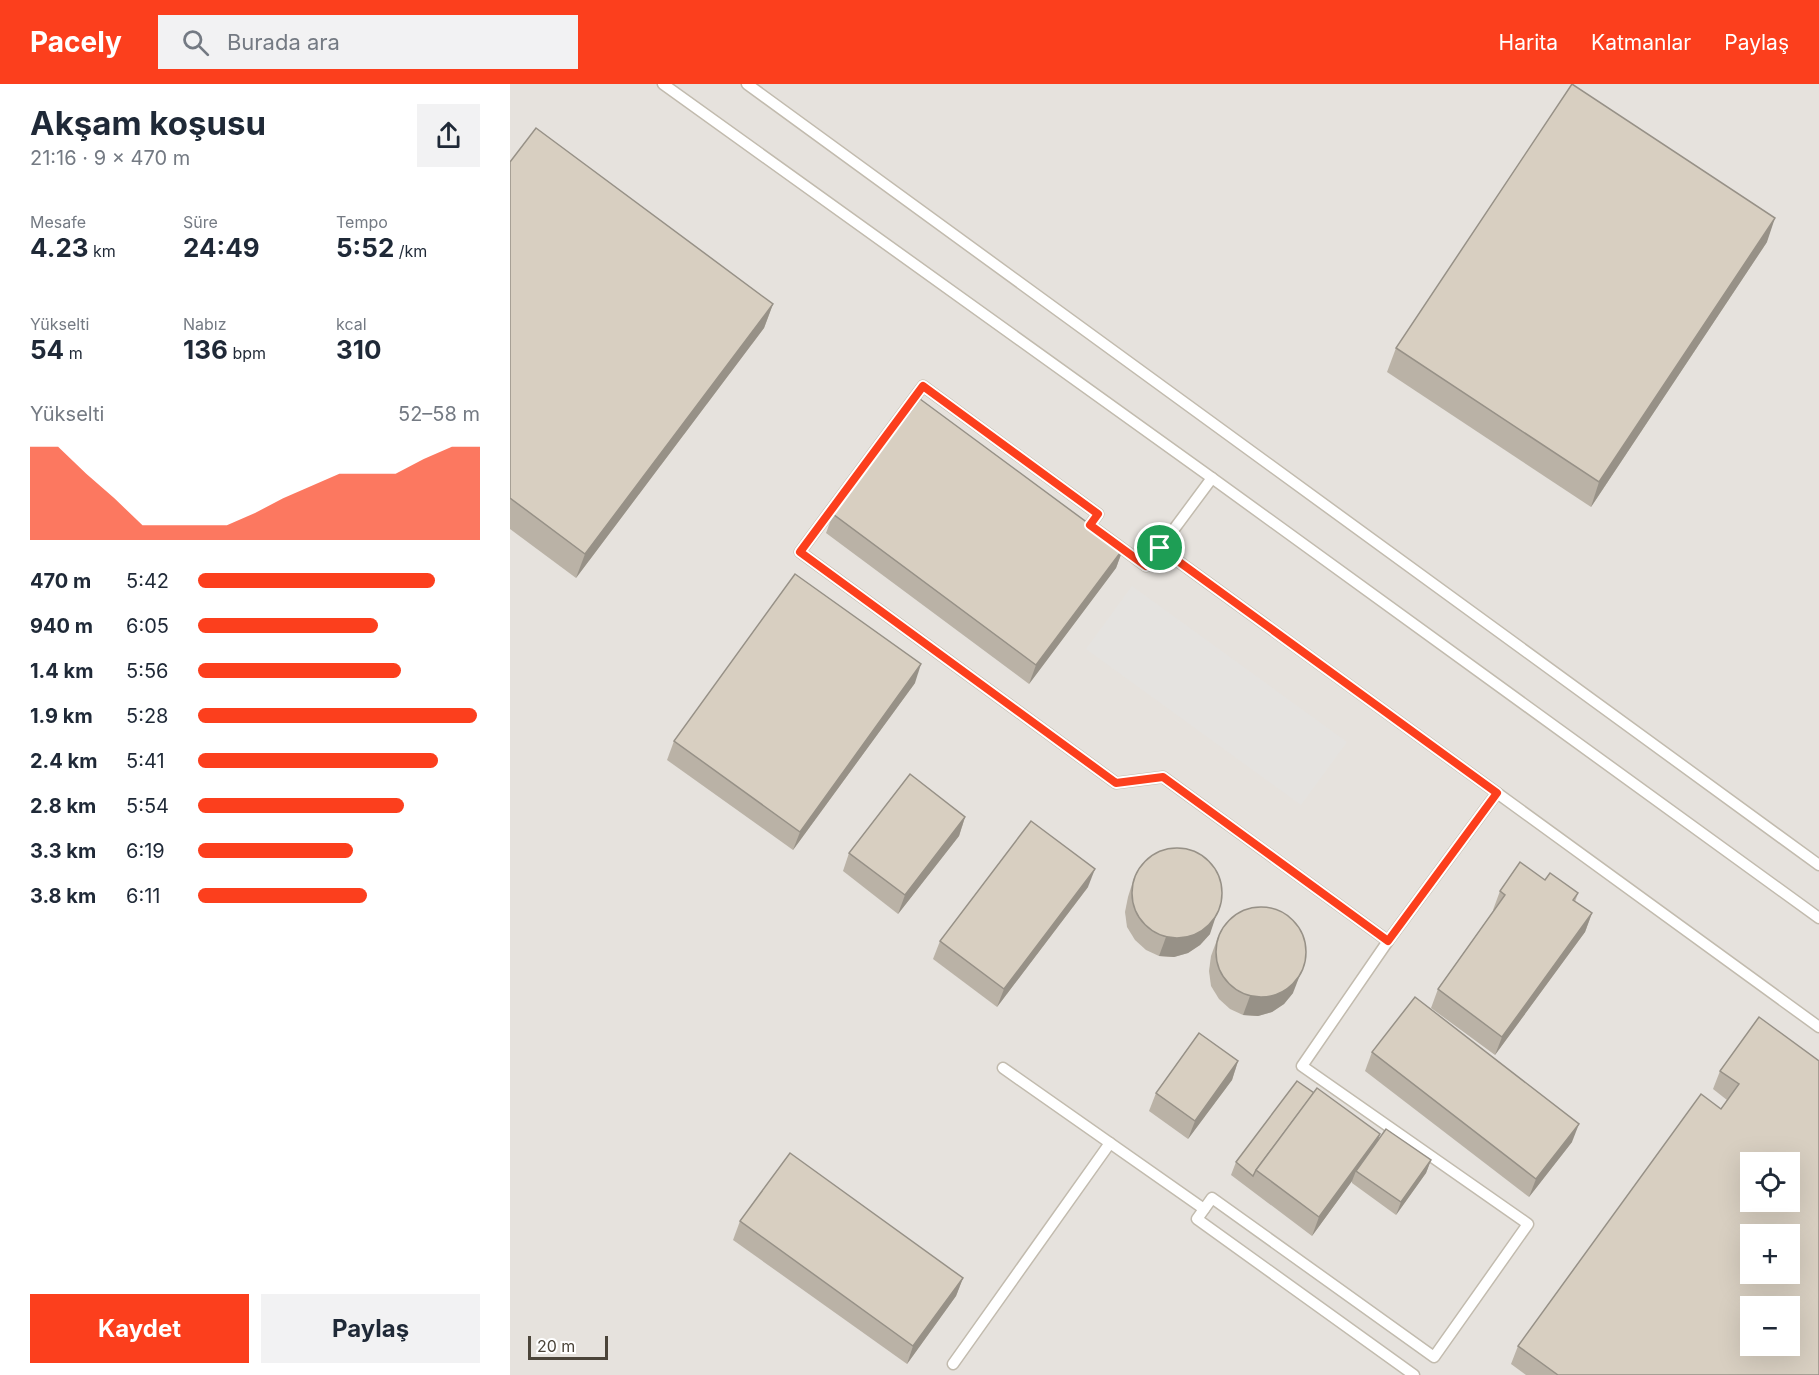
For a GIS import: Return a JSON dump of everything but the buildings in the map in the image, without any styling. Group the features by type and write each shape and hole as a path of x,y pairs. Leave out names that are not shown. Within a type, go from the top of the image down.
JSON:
{"lane":[{"path":"663,84 1819,918"},
{"path":"747,84 1819,865"},
{"path":"1212,478 1146,566 1090,525 1098,514 923,386 800,552 1116,783 1163,777 1388,941"},
{"path":"1160,548 1819,1027"},
{"path":"1414,1375 1197,1219 1212,1198 1434,1357 1528,1224 1302,1066 1388,941 1497,793"},
{"path":"1003,1068 1204,1209"},
{"path":"952,1364 1110,1143"}],"shaded area":[{"path":"510,84 1819,84 1819,1375 510,1375"},
{"path":"1132,586 1347,742 1301,805 1086,649"}],"route":[{"path":"923,386 1098,514 1090,525 1146,566 1160,548 1497,793 1388,941 1163,777 1116,783 800,552 923,386"}]}
